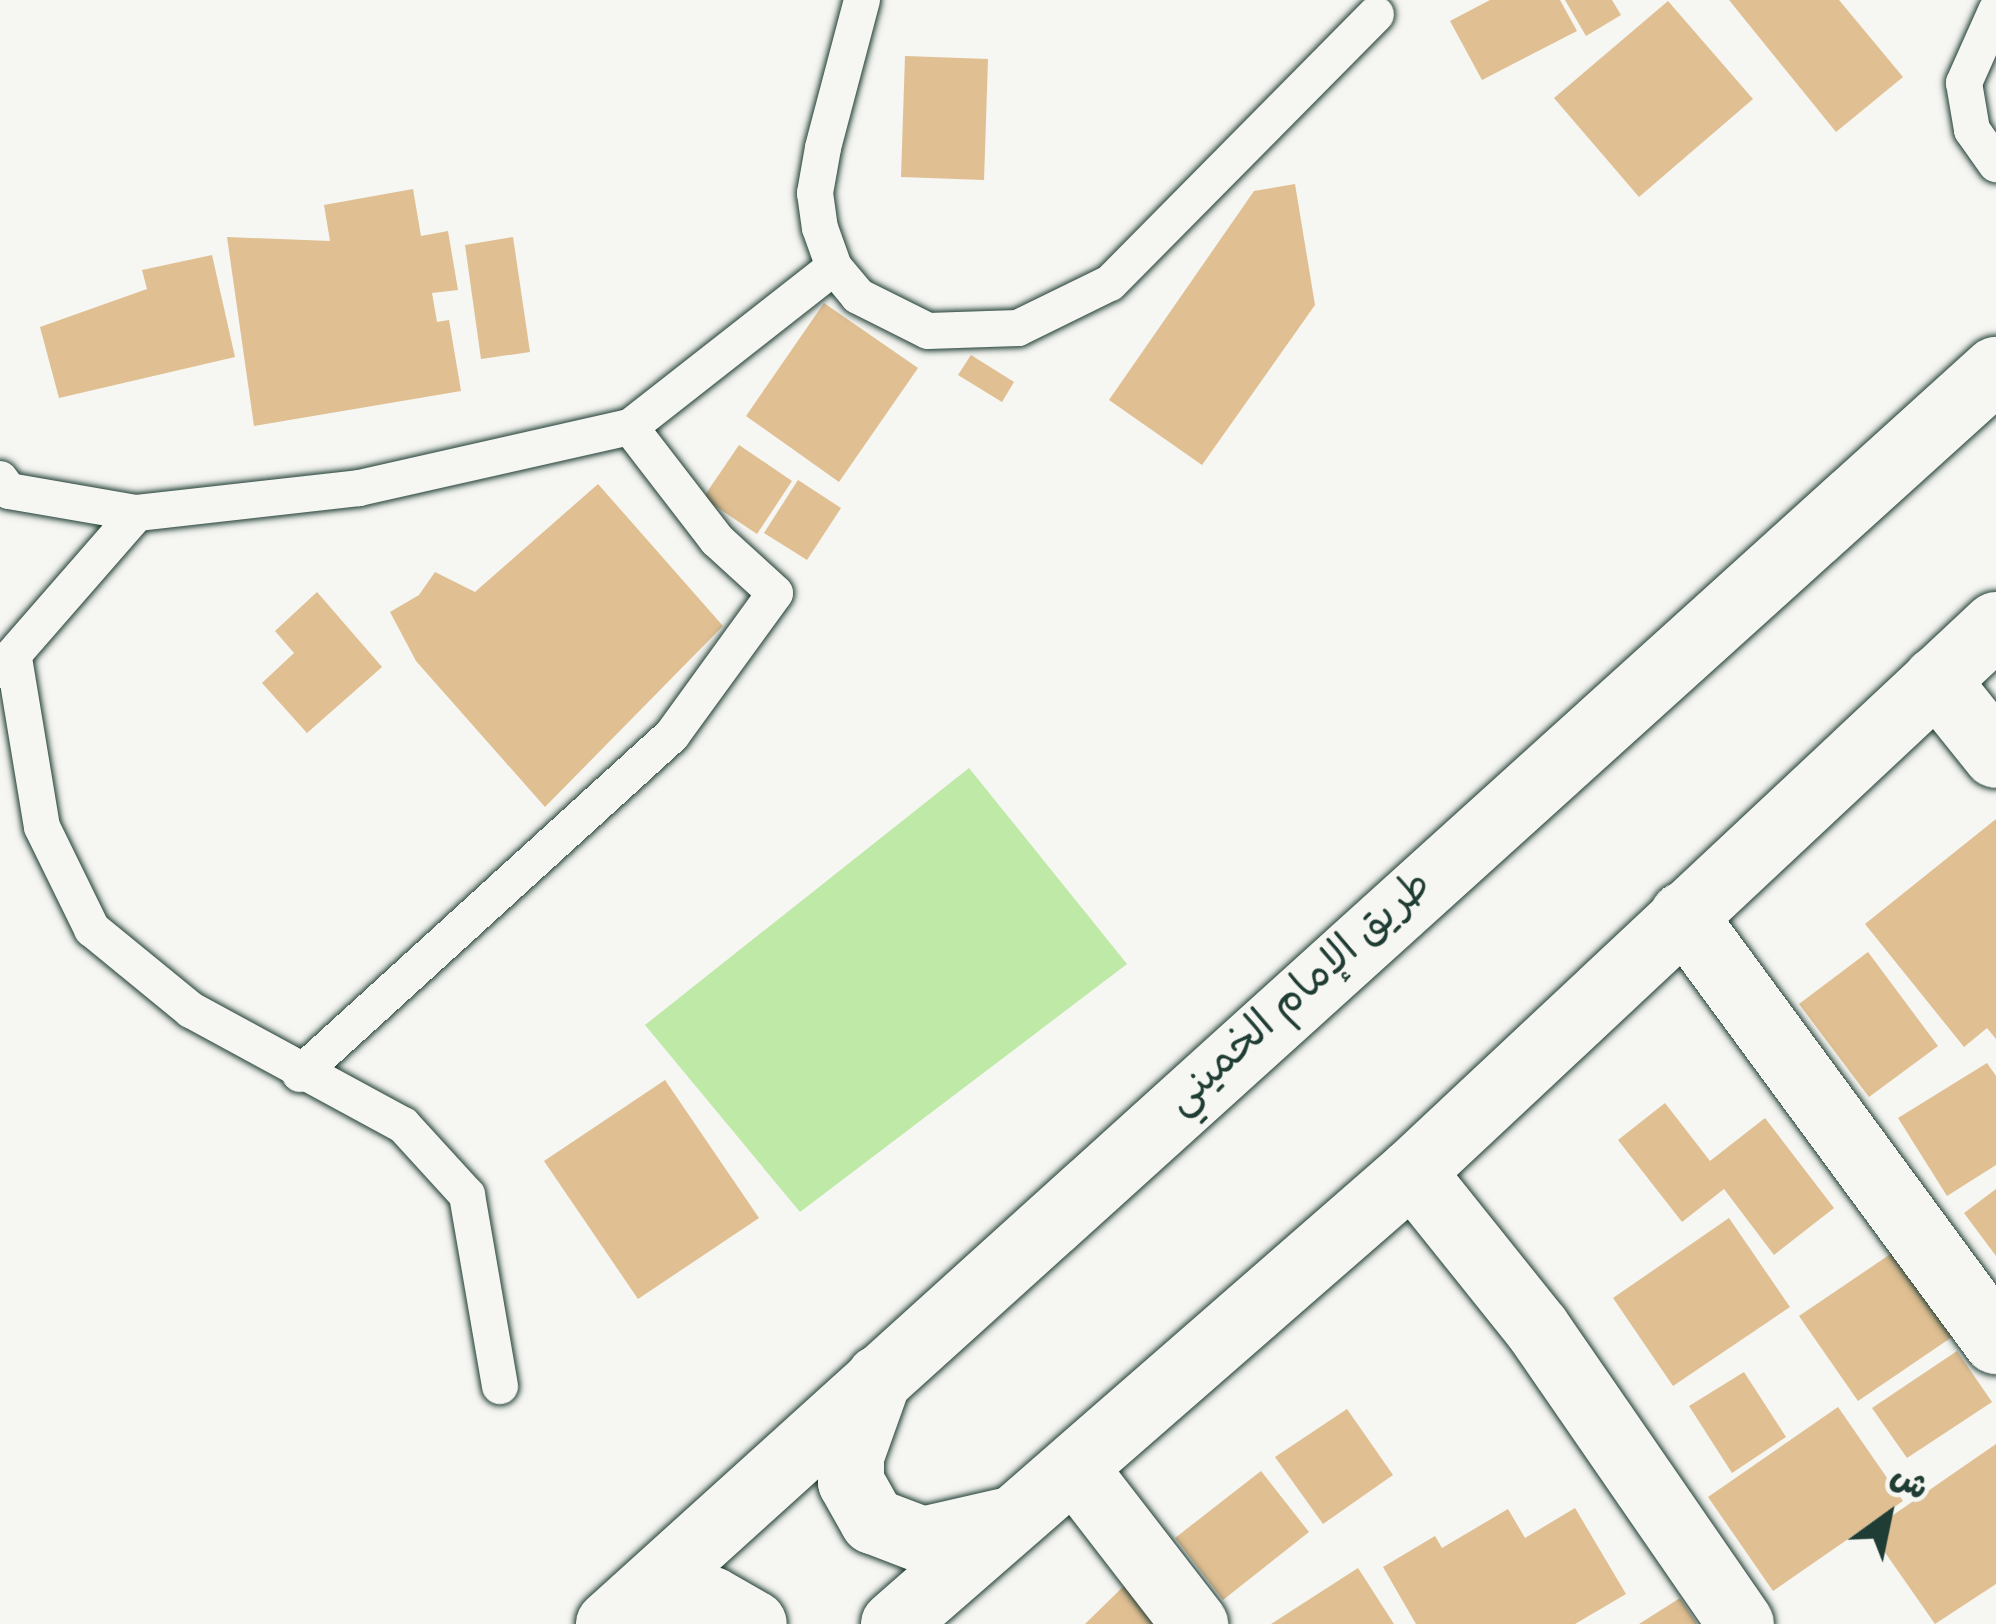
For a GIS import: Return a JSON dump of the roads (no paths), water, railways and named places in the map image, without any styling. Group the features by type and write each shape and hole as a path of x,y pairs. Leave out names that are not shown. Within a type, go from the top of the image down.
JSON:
{"main road":[{"name":"طريق الإمام الخميني","path":"609,1624 1996,370"},
{"path":"894,1624 1076,1470 1412,1172 1996,625"},
{"path":"1936,680 1996,755"},
{"path":"1683,915 1996,1341"},
{"path":"1412,1172 1537,1328 1741,1624"},
{"path":"880,1375 851,1456 851,1482 873,1521 923,1540 1013,1519"},
{"path":"1076,1470 1195,1624"},
{"path":"619,1624 712,1600 754,1624"}],"lane":[{"path":"862,0 815,193 834,268 886,316 928,332 1018,328 1072,306 1154,242 1376,14"},
{"path":"1996,11 1964,83 1972,130 1996,164"},
{"path":"0,479 9,491 136,514 359,488 630,427 834,268"},
{"path":"300,1074 672,735 775,593 717,540 630,427"},
{"path":"136,514 7,664 42,827 92,929 191,1010 300,1074 403,1125 466,1195 500,1386"}]}
